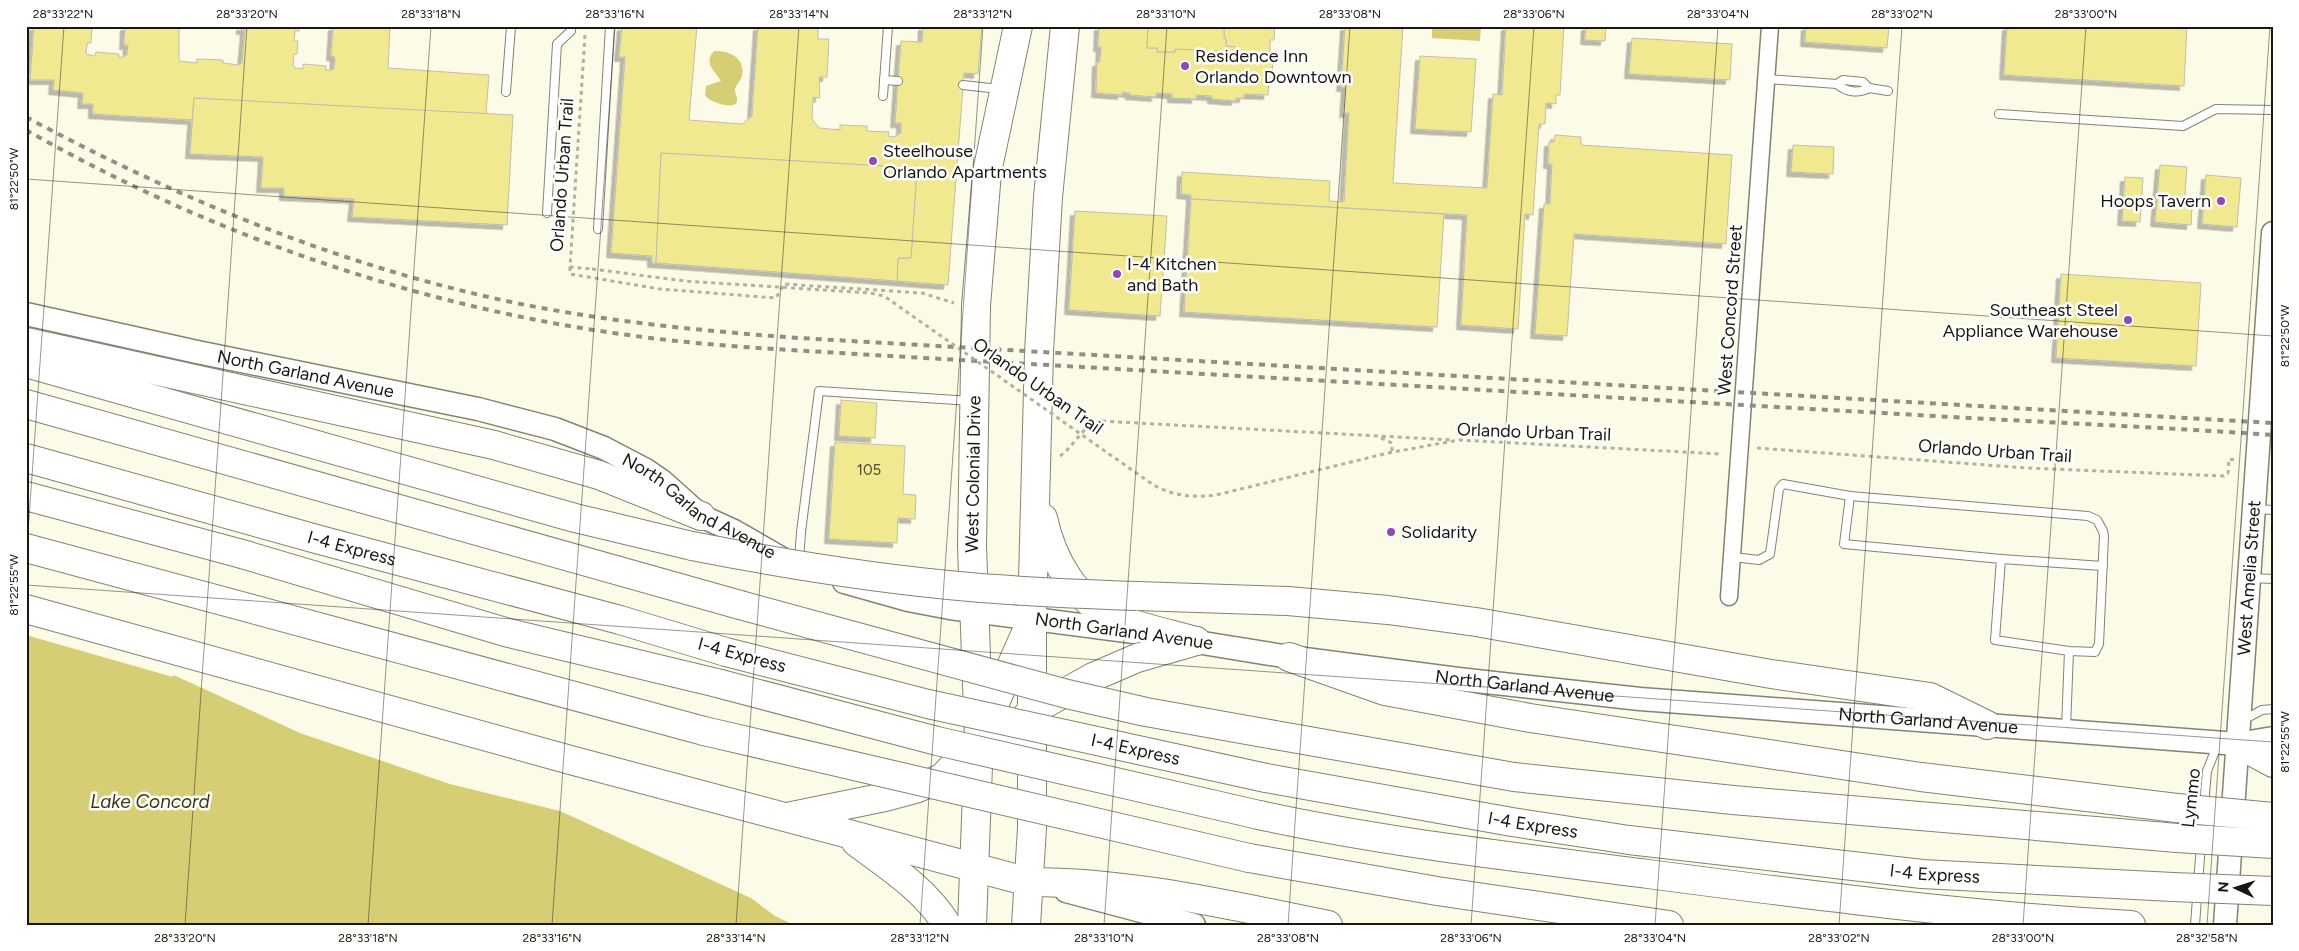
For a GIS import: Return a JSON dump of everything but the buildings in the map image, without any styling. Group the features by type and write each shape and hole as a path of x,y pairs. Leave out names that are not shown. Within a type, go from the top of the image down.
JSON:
{"highway":[{"name":"West Colonial Drive","path":"972,925 979,751 973,611 973,401 976,306 982,218 991,148 1018,26"},
{"path":"1026,925 1032,828 1032,618 1045,244 1065,26"},
{"path":"26,342 494,444 599,475 701,516"},
{"path":"26,363 565,515 692,546 767,561 901,580 1000,590 1249,599 1388,610 1485,624 1771,674 1930,698 1987,724"},
{"path":"26,404 740,605 1067,694 1146,712 1514,777 1753,802 2176,838 2273,844"},
{"name":"I-4 Express","path":"26,458 320,540 620,620 726,652 928,704 1266,778 1512,822 1629,840 1922,874 2273,891"},
{"path":"1036,469 1047,537 1058,564 1071,583 1085,598 1116,618 1196,641"},
{"name":"I-4 Express","path":"26,496 242,554 509,633 717,683 937,741 1313,827 1492,854 1735,885 2045,920 2131,925"},
{"path":"26,548 704,731 1249,858 1437,892 1669,925"},
{"path":"26,609 173,648 574,761 1029,882 1065,882 1171,894 1328,925"},
{"path":"979,751 1032,618"},
{"path":"786,817 885,797 915,789 942,778 1032,711 1092,677 1118,665 1196,641"},
{"path":"1290,657 1385,691 1530,718 1921,777 2177,808 2273,817"},
{"path":"2230,735 2273,763"},
{"path":"845,833 909,882 937,908 948,925"}],"street":[{"name":"West Concord Street","path":"1729,597 1770,26"},
{"name":"West Amelia Street","path":"2225,925 2230,735 2249,578 2263,509 2273,233"},
{"name":"North Garland Avenue","path":"26,314 530,421 604,448 646,470 662,481 701,516 734,531 799,568 908,600 973,611 1196,641 1290,657 1458,679 1640,699 2066,730 2273,738"},
{"path":"1029,882 1194,925"}],"lane":[{"path":"506,92 511,26"},
{"path":"546,213 557,44 571,31 571,26"},
{"path":"598,229 610,26"},
{"path":"883,96 888,26"},
{"path":"1767,79 1837,84 1844,90 1862,92 1869,88 1888,91"},
{"path":"884,80 898,81"},
{"path":"963,85 1004,90"},
{"path":"2000,114 2183,126 2216,109 2273,110"},
{"path":"799,568 801,532 819,391 973,401"},
{"path":"1732,557 1759,560 1770,554 1779,488 1783,484 1850,496 2088,516 2097,520 2103,531 2098,648 2095,652 2069,651 1995,640 2001,559"},
{"path":"1850,496 1844,544 2001,559 2102,566"},
{"path":"2249,578 2273,579"},
{"path":"2066,730 2069,651"},
{"path":"2230,735 2262,710 2273,709"},
{"name":"Lymmo","path":"2203,819 2207,772 2230,735"},
{"name":"Lymmo","path":"2195,925 2202,829"}],"path":[{"name":"Orlando Urban Trail","path":"585,26 570,267 685,281 870,293 884,296 1162,490 1183,496 1216,495 1388,453 1459,440 1718,454 1729,452"},
{"path":"570,267 570,274 660,289 776,298 784,284 922,293 954,303"},
{"path":"1065,452 1088,425 1100,421 1459,440"},
{"path":"1357,435 1386,439 1393,446 1392,451 1388,453"},
{"name":"Orlando Urban Trail","path":"1764,448 2027,468 2224,476 2228,473 2229,460"}],"water":[{"path":"1432,26 1481,26 1480,41 1432,38"},
{"path":"714,51 731,54 741,64 742,76 735,88 737,102 734,105 718,103 710,100 705,95 706,86 721,81 710,63 711,55"},
{"name":"Lake Concord","path":"26,621 152,665 300,733 450,784 560,811 751,898 775,916 794,925 26,925"}],"pier":[{"path":"26,619 153,663 174,672 173,677 26,635"}],"railway":[{"path":"26,117 144,176 204,203 264,228 326,250 452,288 551,310 621,321 799,338 2273,423"},
{"path":"26,130 98,169 172,204 324,264 403,288 482,308 562,325 643,337 729,346 873,355 2273,435"}],"place":[{"name":"Residence Inn Orlando Downtown","path":"1185,66"},
{"name":"Steelhouse Orlando Apartments","path":"873,161"},
{"name":"Hoops Tavern","path":"2221,201"},
{"name":"I-4 Kitchen and Bath","path":"1117,274"},
{"name":"Southeast Steel Appliance Warehouse","path":"2128,320"},
{"name":"Solidarity","path":"1391,532"}]}
